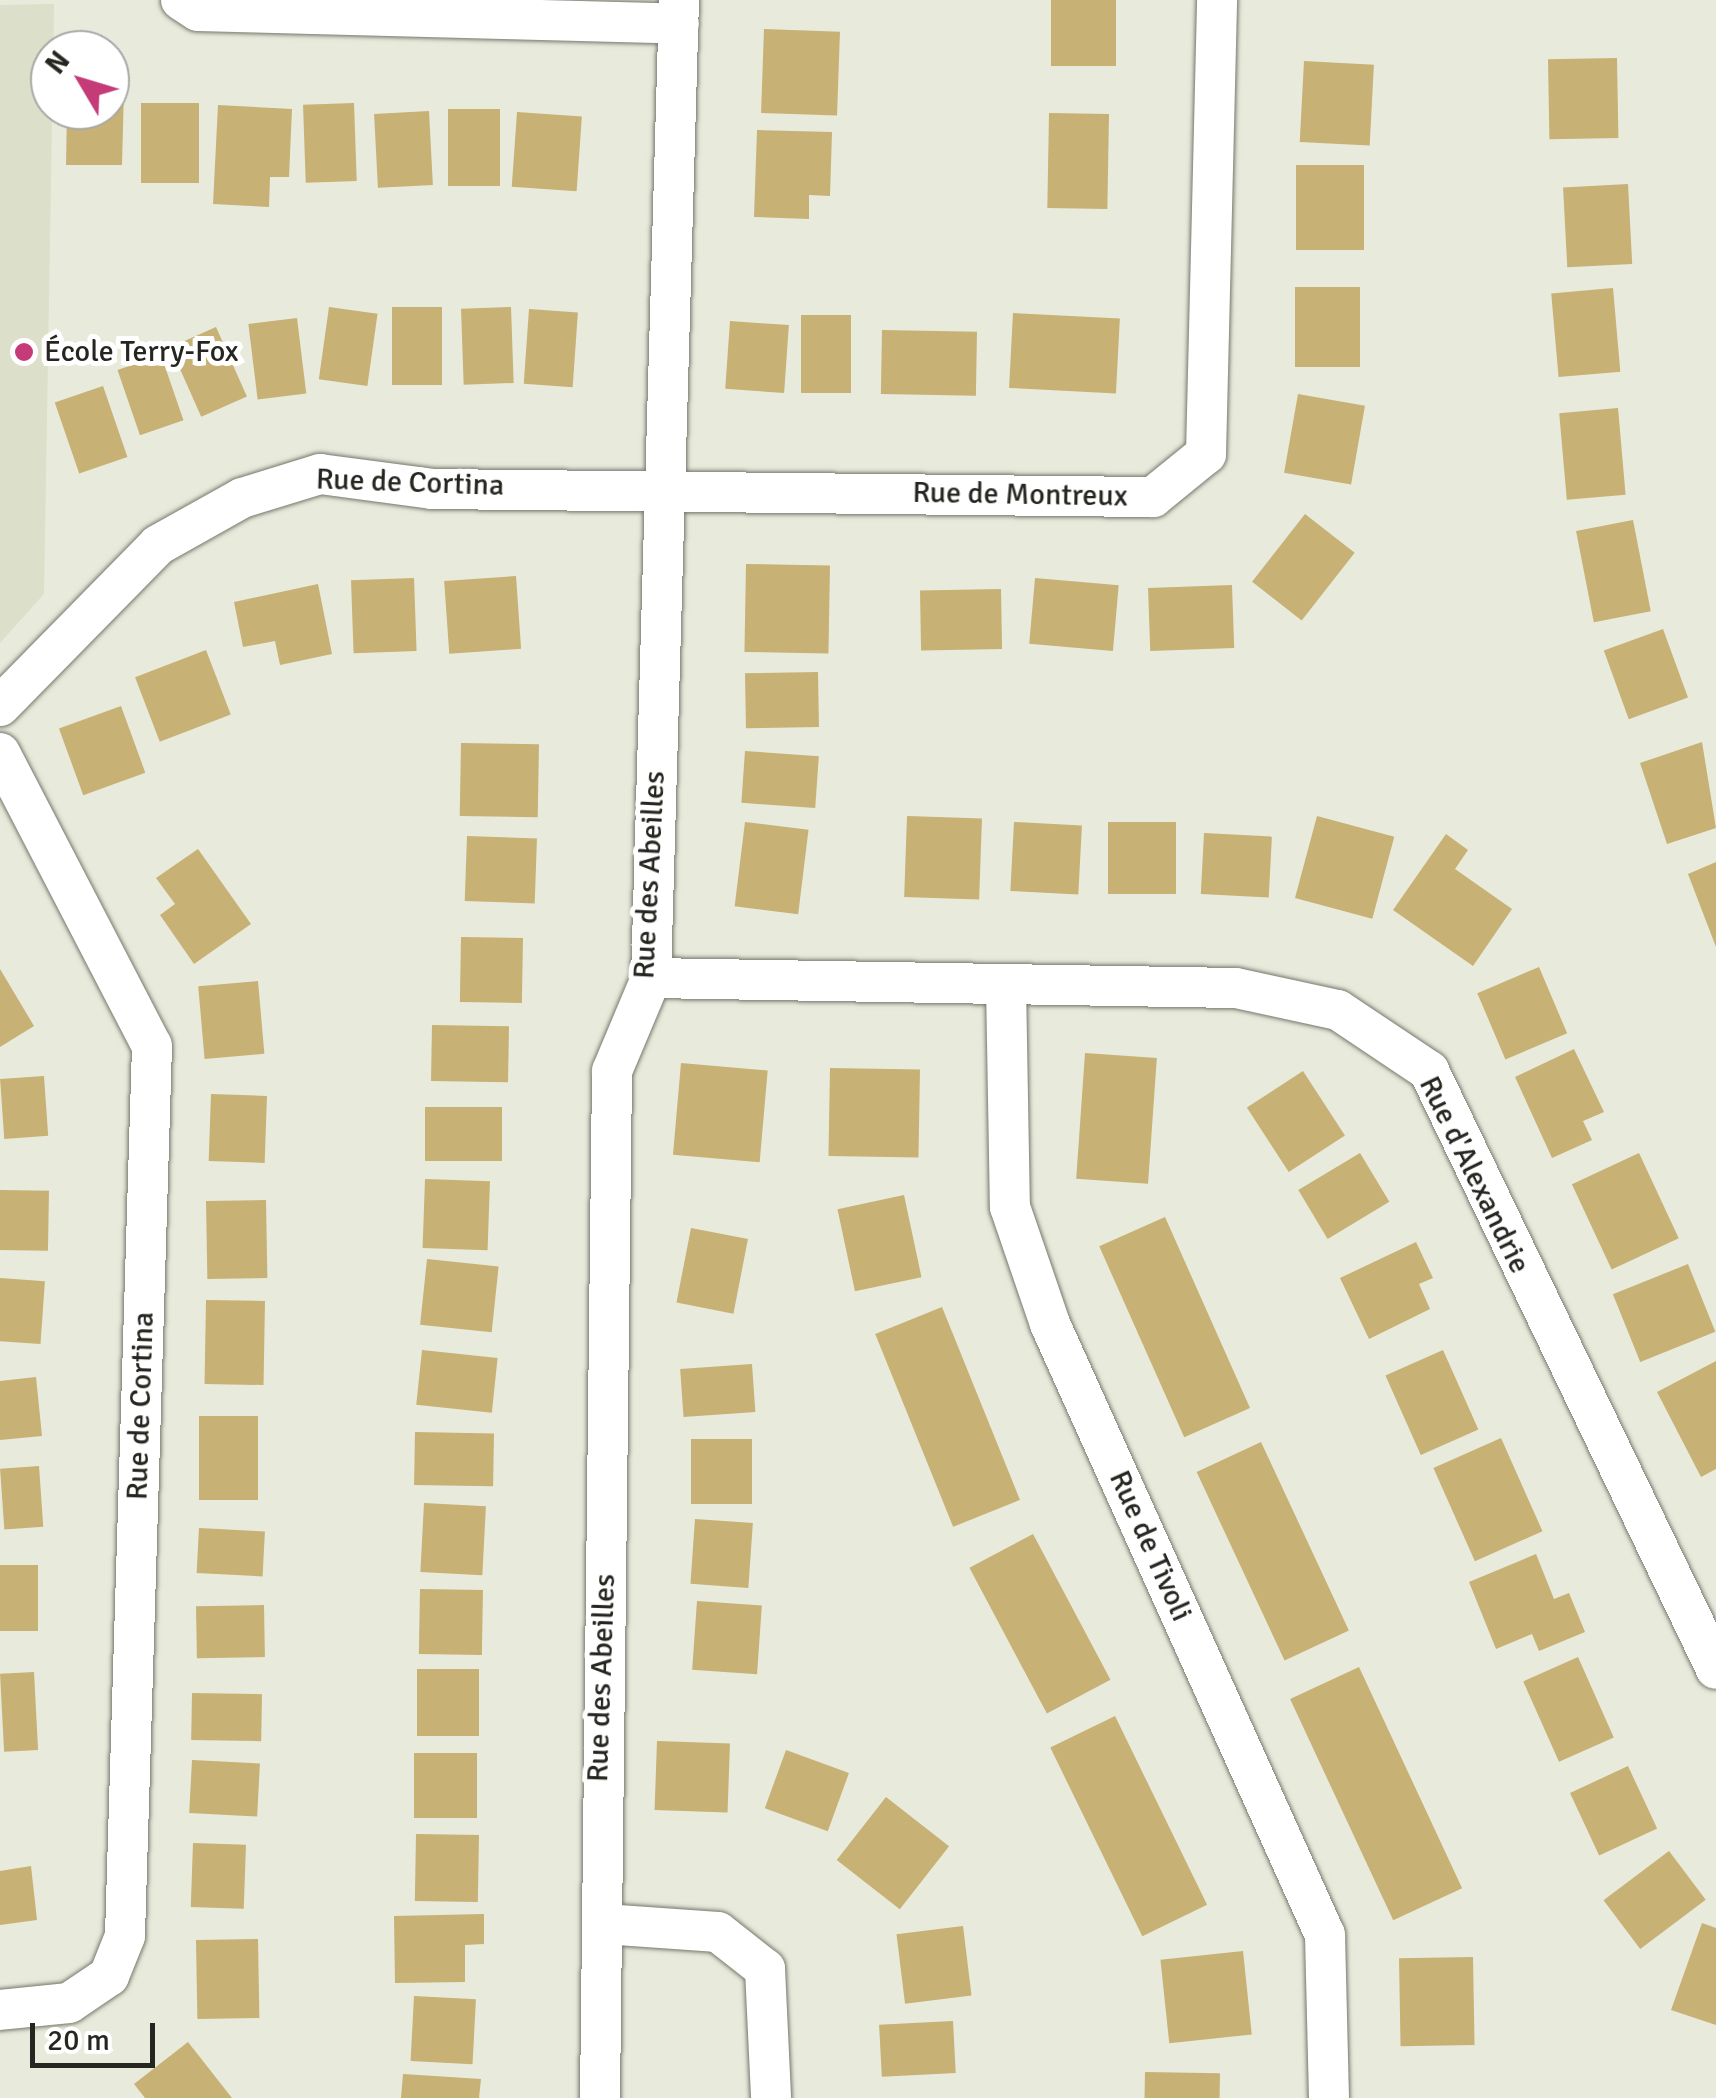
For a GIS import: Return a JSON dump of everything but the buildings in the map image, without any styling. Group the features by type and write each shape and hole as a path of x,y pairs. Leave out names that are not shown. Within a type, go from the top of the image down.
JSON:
{"street":[{"path":"181,0 198,11 679,12"},
{"name":"Rue de Montreux","path":"664,485 1153,498 1206,454 1217,0"},
{"name":"Rue des Abeilles","path":"600,2098 604,1924 597,1751 611,1446 612,1071 650,978 679,12"},
{"name":"Rue de Cortina","path":"0,706 158,545 242,498 320,474 432,489 664,485"},
{"name":"Rue de Cortina","path":"0,752 152,1046 125,1936 109,1976 69,2003 0,2010"},
{"name":"Rue d'Alexandrie","path":"650,978 1236,988 1338,1010 1429,1071 1716,1669"},
{"name":"Rue de Tivoli","path":"1006,984 1010,1207 1050,1324 1325,1935 1329,2098"},
{"path":"604,1924 718,1932 765,1968 771,2098"}],"shaded area":[{"name":"École Terry-Fox","path":"54,4 54,30 30,30 30,130 52,130 44,594 0,643 0,5"}],"place":[{"name":"École Terry-Fox","path":"24,352"}]}
